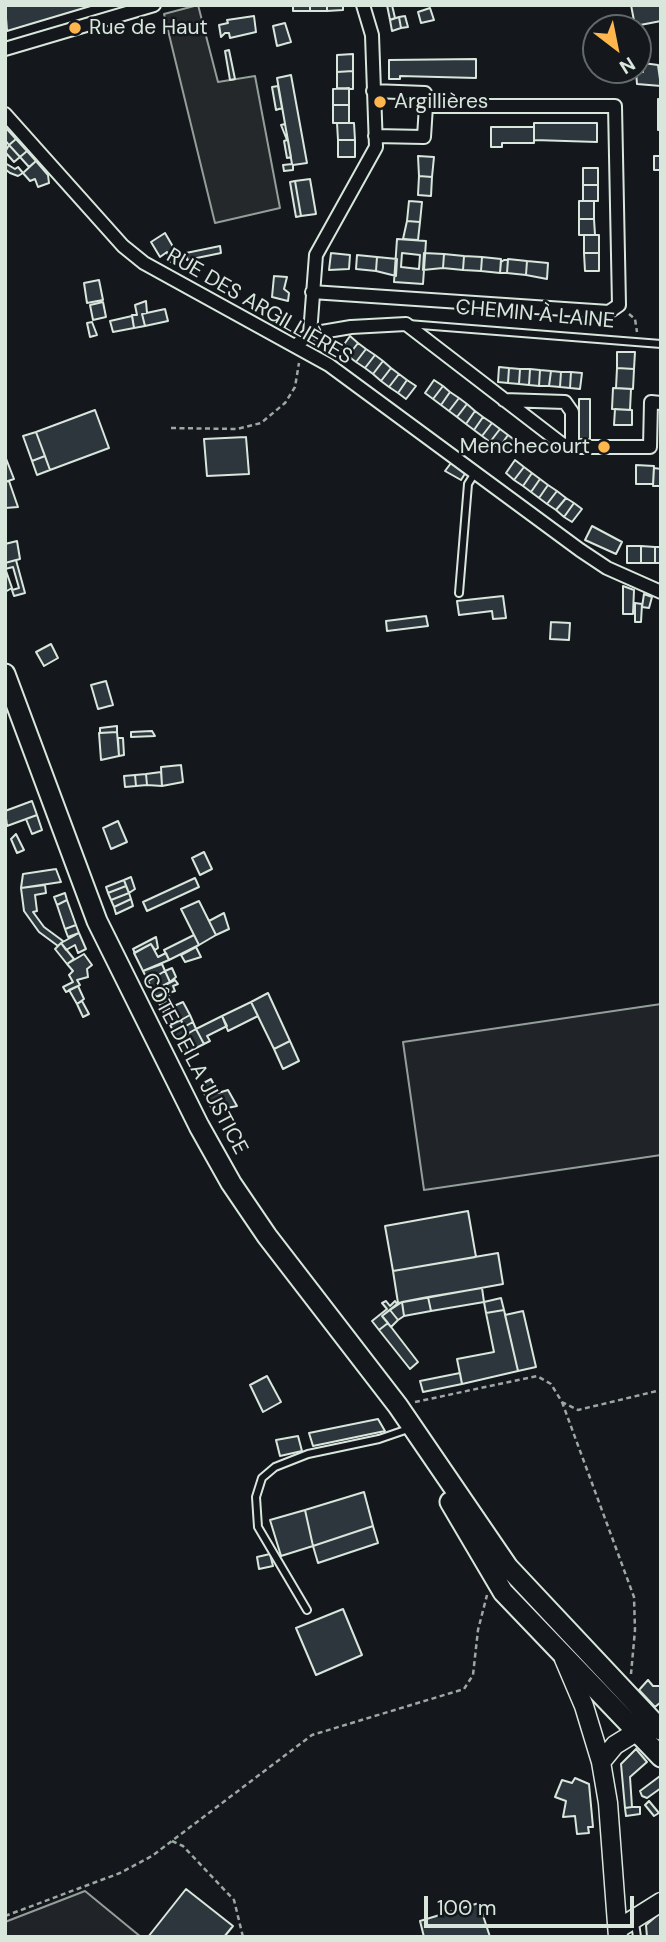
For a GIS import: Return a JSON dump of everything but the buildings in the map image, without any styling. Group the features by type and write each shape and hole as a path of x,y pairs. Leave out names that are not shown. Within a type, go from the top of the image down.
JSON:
{"main road":[{"name":"CÔTE DE LA JUSTICE","path":"5,674 97,921 199,1126 267,1236 398,1406 508,1567 661,1730"},
{"name":"CÔTE DE LA JUSTICE","path":"415,1431 451,1504 494,1579 562,1656 661,1757"},
{"path":"562,1656 584,1706 601,1762 608,1803 618,1933 636,1929 661,1902"},
{"path":"601,1762 615,1745 636,1732"}],"street":[{"path":"5,49 154,5"},
{"path":"298,348 310,334 316,255 376,146 372,35 363,5"},
{"path":"373,91 425,93 426,106 424,137 375,136"},
{"path":"312,292 614,309 615,106 426,106"},
{"name":"RUE DES ARGILLIÈRES","path":"5,114 123,246 144,263 329,365 607,568 661,592"},
{"path":"310,334 351,327 407,324 562,444 572,447 650,447 651,402 661,403"},
{"path":"503,400 565,402 572,412 572,447"}],"lane":[{"name":"CHEMIN À LAINE","path":"407,324 661,344"},
{"path":"459,593 468,484 475,472"},
{"path":"307,1610 258,1527 256,1497 262,1478 275,1467 308,1454 415,1431"}],"path":[{"path":"614,309 635,319 638,342"},
{"path":"171,428 237,429 271,417 285,403 295,387 298,348"},
{"path":"398,1406 537,1376 551,1384 562,1402 634,1597 635,1630 627,1695"},
{"path":"562,1402 578,1410 661,1390"},
{"path":"5,1916 120,1873 172,1841 312,1735 464,1689 473,1675 480,1620 494,1579"},
{"path":"172,1841 183,1846 234,1900 241,1918 243,1937"}],"shaded area":[{"path":"198,5 218,82 255,76 280,208 215,223 164,14"},
{"path":"661,1004 661,1155 424,1190 403,1042"},
{"path":"85,1891 141,1937 5,1937 5,1922"}],"place":[{"name":"Rue de Haut","path":"75,28"},
{"name":"Argillières","path":"380,102"},
{"name":"Menchecourt","path":"604,447"}]}
